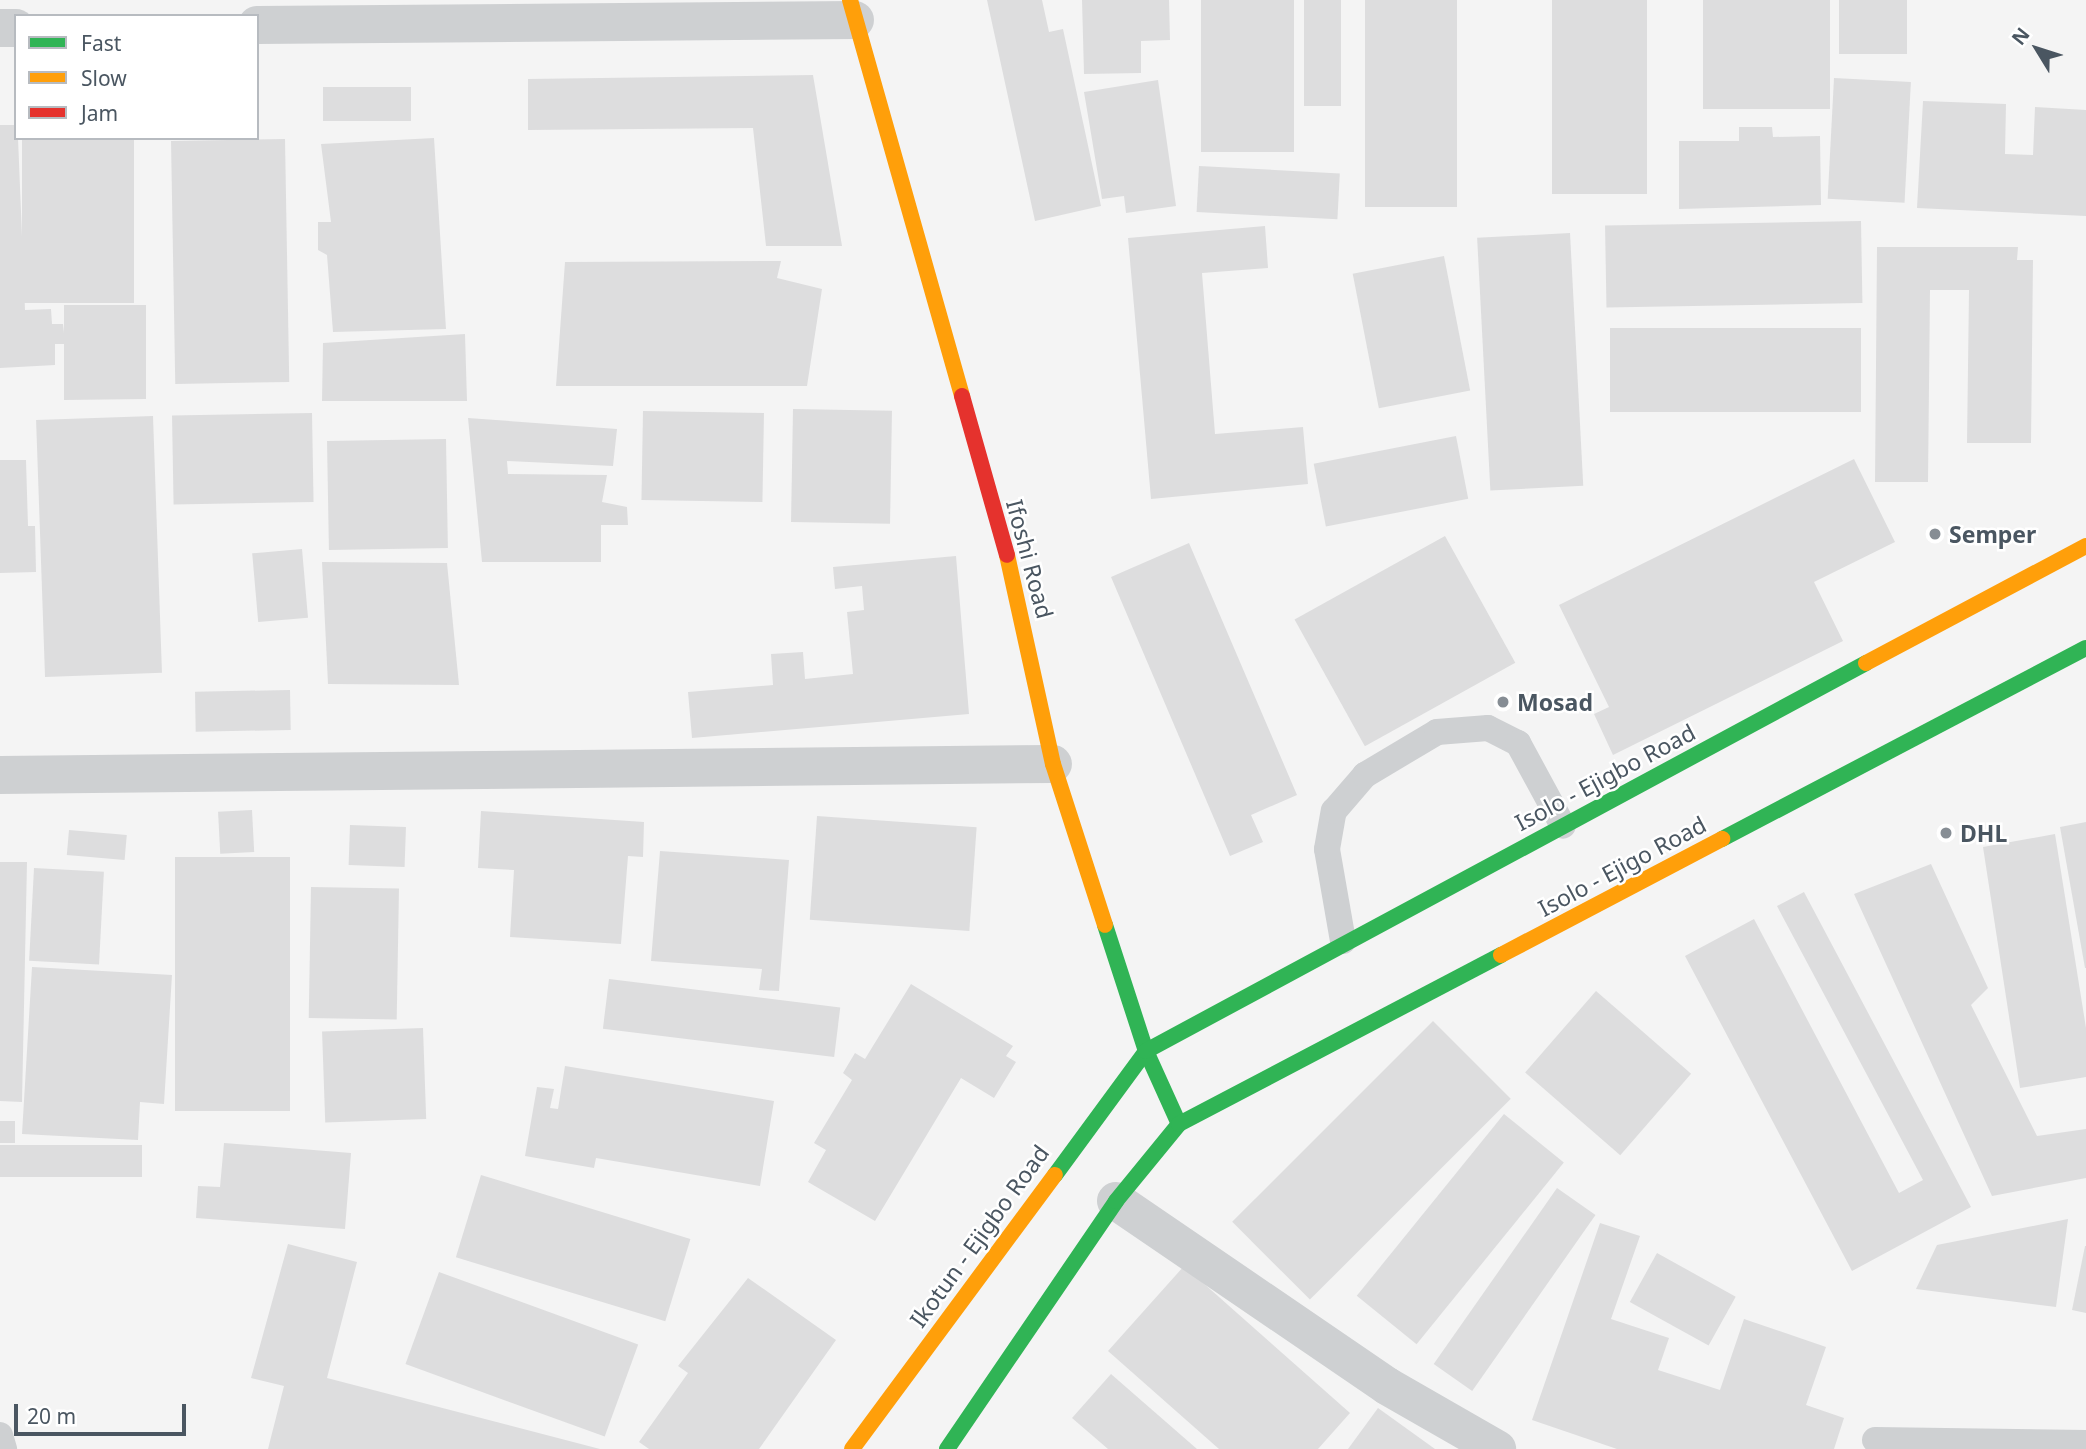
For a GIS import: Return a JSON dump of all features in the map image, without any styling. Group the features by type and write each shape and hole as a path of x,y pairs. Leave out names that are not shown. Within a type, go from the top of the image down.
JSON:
{"main road":[{"name":"Ifoshi Road","path":"853,10 1022,608 1053,764 1146,1051 1179,1125"},
{"name":"Isolo - Ejigbo Road","path":"1146,1051 1343,941 2086,546"},
{"name":"Isolo - Ejigo Road","path":"1179,1125 2086,648"},
{"name":"Ikotun - Ejigbo Road","path":"852,1449 1146,1051"},
{"path":"947,1449 1116,1201 1179,1125"}],"street":[{"path":"259,25 853,10"},
{"path":"0,775 1053,764"},
{"path":"1116,1201 1387,1386 1497,1449"}],"lane":[{"path":"1343,941 1327,849 1334,811 1365,775 1437,732 1488,728 1518,743 1563,826"},
{"path":"0,1435 4,1449"},
{"path":"1874,1440 2086,1443"}],"building":[{"path":"987,0 1042,0 1049,32 1063,29 1101,206 1035,221"},
{"path":"1082,0 1169,0 1170,40 1141,41 1141,73 1084,74"},
{"path":"1201,0 1294,0 1294,152 1201,152"},
{"path":"1304,0 1341,0 1341,106 1304,106"},
{"path":"1365,0 1457,0 1457,207 1365,207"},
{"path":"1552,0 1647,0 1647,194 1552,194"},
{"path":"1703,0 1830,0 1830,109 1703,109"},
{"path":"1839,0 1907,0 1907,54 1839,54"},
{"path":"813,75 842,246 766,246 753,128 528,130 528,79"},
{"path":"1834,78 1911,82 1905,203 1828,199"},
{"path":"1158,80 1176,206 1126,213 1124,196 1102,199 1084,92"},
{"path":"323,87 411,87 411,121 323,121"},
{"path":"1923,101 2006,104 2005,154 2033,155 2035,107 2086,110 2086,216 1917,208"},
{"path":"0,125 14,125 14,140 18,140 25,310 51,309 52,324 63,324 64,333 64,305 146,305 146,399 64,400 64,344 55,344 55,365 0,368"},
{"path":"1739,127 1772,127 1773,137 1820,136 1821,205 1679,209 1679,141 1739,141"},
{"path":"434,138 446,329 333,332 327,255 318,250 318,222 331,222 321,144"},
{"path":"285,139 289,382 175,384 171,141"},
{"path":"22,140 134,140 134,303 22,303"},
{"path":"1199,166 1340,173 1337,219 1197,212"},
{"path":"1861,221 1862,303 1606,307 1605,225"},
{"path":"1265,226 1268,268 1202,273 1215,434 1303,427 1308,484 1151,499 1128,238"},
{"path":"1570,233 1583,486 1490,491 1477,238"},
{"path":"1877,247 2018,247 2017,260 2033,260 2031,443 1967,443 1969,290 1930,290 1928,482 1875,482"},
{"path":"1444,256 1470,390 1379,408 1353,274"},
{"path":"781,261 777,278 822,289 807,386 556,386 565,262"},
{"path":"1610,328 1861,328 1861,412 1610,412"},
{"path":"465,334 467,401 322,401 323,343"},
{"path":"793,409 892,411 890,524 791,522"},
{"path":"643,411 764,413 762,502 641,500"},
{"path":"312,413 314,502 174,504 172,415"},
{"path":"153,416 162,673 45,677 36,420"},
{"path":"468,418 617,429 613,466 507,461 508,474 607,475 602,502 627,507 628,525 601,525 601,562 482,562"},
{"path":"1456,436 1468,499 1326,526 1314,464"},
{"path":"446,439 448,548 329,550 327,441"},
{"path":"1854,459 1895,542 1814,582 1843,641 1613,755 1594,714 1609,707 1559,605"},
{"path":"0,460 26,460 28,526 35,526 36,572 0,573"},
{"path":"1445,536 1515,663 1365,746 1295,619"},
{"path":"1189,543 1297,795 1251,815 1263,842 1230,856 1111,577"},
{"path":"302,549 308,618 258,622 252,553"},
{"path":"956,556 969,714 692,738 688,692 773,685 771,654 803,652 805,679 853,674 847,612 864,610 862,586 835,589 833,567"},
{"path":"322,562 447,563 459,685 328,684"},
{"path":"290,690 291,730 196,732 195,692"},
{"path":"252,810 254,852 220,854 218,812"},
{"path":"481,811 644,822 643,857 628,856 621,944 510,937 514,870 478,868"},
{"path":"817,816 977,827 969,931 810,920"},
{"path":"2086,822 2086,968 2085,968 2060,827"},
{"path":"350,825 406,827 405,867 349,865"},
{"path":"69,830 127,835 125,860 67,855"},
{"path":"2055,834 2086,1028 2086,1077 2020,1088 1983,847"},
{"path":"660,851 789,860 779,991 759,990 762,969 651,961"},
{"path":"175,857 290,857 290,1111 175,1111"},
{"path":"0,862 27,862 22,1102 0,1101"},
{"path":"1931,864 1988,988 1971,1005 2037,1136 2086,1129 2086,1178 1992,1196 1854,894"},
{"path":"34,868 104,872 99,965 29,961"},
{"path":"311,887 399,889 397,1020 309,1018"},
{"path":"1804,892 1971,1207 1852,1271 1685,956 1754,919 1899,1193 1923,1180 1777,906"},
{"path":"32,967 172,975 164,1104 140,1102 138,1140 22,1134"},
{"path":"609,979 840,1007 834,1057 603,1029"},
{"path":"911,984 1013,1046 1006,1056 1016,1062 994,1098 961,1078 875,1221 808,1182 826,1150 814,1143 852,1080 843,1073 855,1053 865,1059"},
{"path":"1596,991 1691,1074 1620,1155 1525,1073"},
{"path":"1433,1021 1511,1099 1310,1300 1232,1222"},
{"path":"423,1028 426,1119 325,1122 322,1032"},
{"path":"565,1066 774,1101 760,1186 596,1158 594,1168 525,1156 537,1087 554,1089 550,1108 558,1109"},
{"path":"1504,1114 1564,1162 1417,1344 1357,1296"},
{"path":"0,1121 15,1121 15,1143 0,1143"},
{"path":"224,1143 351,1153 345,1229 196,1218 198,1186 220,1187"},
{"path":"0,1145 142,1145 142,1177 0,1177"},
{"path":"481,1175 690,1239 665,1321 456,1257"},
{"path":"1557,1188 1596,1215 1472,1391 1434,1364"},
{"path":"2068,1219 2056,1307 1916,1289 1937,1245"},
{"path":"1600,1223 1640,1236 1611,1319 1669,1338 1658,1370 1720,1390 1744,1319 1826,1347 1806,1405 1844,1418 1834,1449 1617,1449 1532,1420"},
{"path":"288,1244 357,1262 327,1378 600,1449 268,1449 284,1386 251,1378"},
{"path":"2086,1246 2086,1313 2072,1310"},
{"path":"1657,1253 1736,1297 1709,1346 1630,1302"},
{"path":"1184,1266 1350,1413 1318,1449 1219,1449 1108,1351"},
{"path":"439,1272 638,1345 605,1437 405,1364"},
{"path":"748,1278 836,1340 759,1449 649,1449 639,1442 688,1373 678,1366"},
{"path":"1111,1374 1197,1449 1108,1449 1072,1418"},
{"path":"1378,1408 1435,1449 1348,1449"}],"traffic: fast":[{"path":"1722,839 2086,648"},
{"path":"1055,1175 1146,1051 1866,663"},
{"path":"1105,925 1146,1051 1179,1124"},
{"path":"947,1449 1116,1201 1179,1124 1501,955"}],"traffic: slow":[{"path":"850,0 962,396"},
{"path":"1866,663 2086,546"},
{"path":"1007,555 1053,764 1105,925"},
{"path":"1501,955 1722,839"},
{"path":"852,1449 1055,1175"}],"traffic: jam":[{"path":"962,396 1007,555"}],"place":[{"name":"Semper","path":"1935,534"},
{"name":"Mosad","path":"1503,702"},
{"name":"DHL","path":"1946,833"}]}
